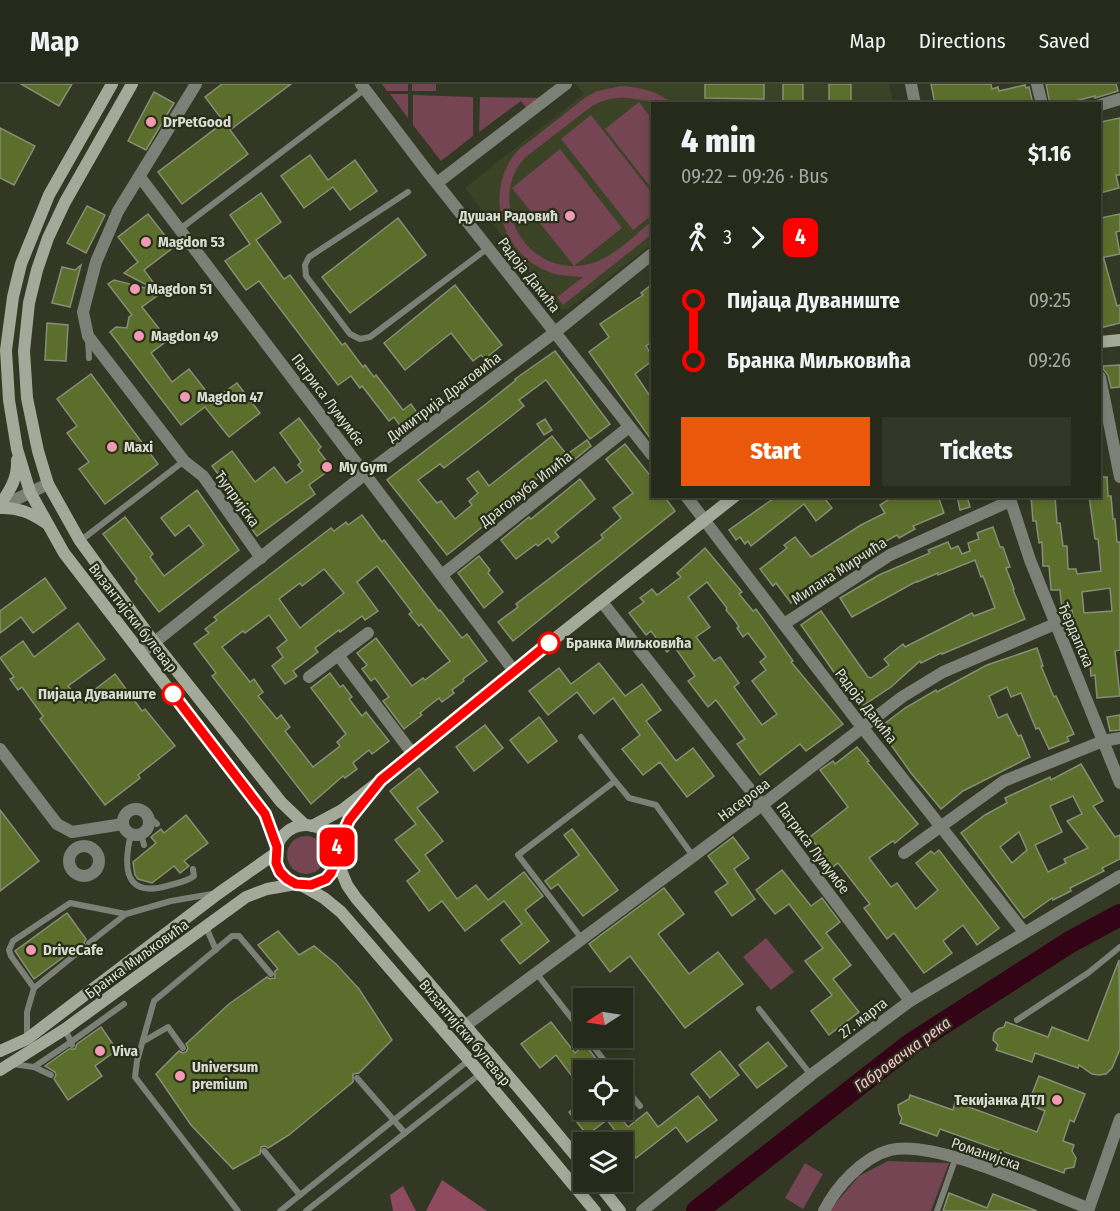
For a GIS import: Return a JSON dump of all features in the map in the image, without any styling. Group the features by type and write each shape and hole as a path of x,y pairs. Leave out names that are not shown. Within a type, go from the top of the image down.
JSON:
{"street":[{"name":"Византијски булевар","path":"112,84 49,195 21,264 13,297 6,350 9,400 17,449 30,492 64,553 263,812 276,850"},
{"name":"Византијски булевар","path":"132,84 65,202 48,238 29,303 24,351 27,398 38,451 48,484 80,541 154,642 281,802 309,825"},
{"path":"88,336 83,312 96,262 118,211 196,84"},
{"path":"437,183 566,84"},
{"path":"910,84 914,102"},
{"path":"1037,84 1042,102"},
{"name":"Радоја Дакића","path":"363,87 651,454"},
{"path":"1101,105 1120,99"},
{"name":"Патриса Лумумбе","path":"140,177 514,671"},
{"name":"Димитрија Драговића","path":"141,653 365,474 554,333 651,255"},
{"name":"Ћупријска","path":"88,336 184,461 203,476 261,558"},
{"path":"1101,342 1120,340"},
{"path":"1101,382 1120,477"},
{"name":"Драгољуба Илића","path":"442,575 629,427"},
{"path":"0,506 13,486 17,471 17,449"},
{"path":"0,506 48,484"},
{"name":"Радоја Дакића","path":"688,498 861,727 1024,932"},
{"path":"381,780 349,820 336,854 334,866 326,879 311,885 299,885 287,879 280,872 276,863 276,850 284,834 291,829 309,825 342,810 732,498"},
{"name":"Милана Мирчића","path":"784,624 890,555 1010,499"},
{"name":"Ђердапска","path":"1010,499 1030,560 1120,783"},
{"path":"0,506 15,507 35,515 48,524"},
{"name":"Патриса Лумумбе","path":"602,602 762,805 910,1001"},
{"name":"Насерова","path":"465,1026 694,857 902,697 943,672 1055,624"},
{"path":"309,677 369,633"},
{"path":"338,655 412,753"},
{"path":"904,853 1004,781 1103,741 1120,738"},
{"path":"0,748 57,824 72,832 123,824"},
{"path":"136,808 146,814 149,825 139,838 127,832 123,824 126,813 136,808"},
{"path":"309,825 328,834 336,854"},
{"path":"72,832 77,847"},
{"name":"Бранка Миљковића","path":"0,1051 27,1039 276,850"},
{"name":"Византијски булевар","path":"336,854 347,885 356,898 573,1153"},
{"name":"27. марта","path":"642,1211 811,1075 910,1001 1120,876"},
{"name":"Византијски булевар","path":"299,885 336,906 595,1211"},
{"name":"Бранка Миљковића","path":"6,1067 66,1029 246,897 267,889 299,885"},
{"name":"Романијска","path":"824,1211 830,1198 845,1179 869,1161 890,1150 920,1149 957,1157 1088,1210 1120,1119"},
{"path":"605,1192 620,1211"}],"lane":[{"path":"180,229 363,87"},
{"path":"408,192 309,257 305,265 306,276 350,334 360,339 370,337 488,248"},
{"path":"88,336 89,358"},
{"path":"80,541 184,461"},
{"path":"580,737 629,798 656,806 694,857"},
{"path":"582,940 518,855 615,781"},
{"path":"146,814 157,824"},
{"path":"139,838 126,856 127,872 136,884 149,890 189,880 194,876 193,869"},
{"path":"168,877 173,884"},
{"path":"89,943 126,914 171,901 219,893"},
{"path":"34,988 11,956 9,950 13,941 70,903 126,914"},
{"path":"206,927 216,950"},
{"path":"238,1211 135,1077 154,1001 232,936 239,936 271,974"},
{"path":"1017,1020 1088,973 1120,947"},
{"path":"27,1039 27,1012 34,988 76,954"},
{"path":"537,974 573,1020"},
{"path":"34,1067 71,1044 124,1004"},
{"path":"759,1009 811,1075"},
{"path":"144,1041 168,1027 183,1048"},
{"path":"66,1029 71,1044"},
{"path":"595,1048 604,1060"},
{"path":"280,1211 469,1060"},
{"path":"6,1067 34,1067 51,1075"},
{"path":"306,1211 480,1074"},
{"path":"357,1078 405,1133"},
{"path":"633,1097 640,1106"},
{"path":"264,1151 300,1195"},
{"path":"937,1211 957,1157"},
{"path":"314,1184 323,1197"}],"shaded area":[{"path":"382,84 408,84 408,91 387,91"},
{"path":"412,84 436,84 436,91 412,91"},
{"name":"Душан Радовић","path":"576,84 889,84 893,102 651,102 651,245 568,309 558,309 465,188 584,94"},
{"path":"621,86 660,95 670,102 614,98 592,106 527,156 516,170 512,179 509,200 517,230 527,245 538,255 566,266 586,265 607,257 651,222 651,235 563,305 557,297 583,277 560,275 547,271 518,251 502,221 500,187 505,170 521,148 586,97 597,91"},
{"path":"390,94 408,94 408,118"},
{"path":"413,95 473,97 473,136 441,161 413,125"},
{"path":"480,97 549,98 530,113 521,101 479,132"},
{"path":"639,102 651,118 651,188 605,129"},
{"path":"591,115 651,192 651,216 633,230 561,139"},
{"path":"560,149 622,228 574,266 512,188"},
{"path":"306,836 313,837 319,842 324,848 324,862 319,868 313,873 306,874 299,873 293,868 288,862 287,855 288,848 293,842 299,837"},
{"path":"766,938 794,972 771,990 743,957"},
{"path":"888,1161 949,1163 931,1211 829,1211 859,1176"},
{"path":"805,1163 823,1174 803,1209 785,1198"},
{"path":"442,1180 487,1211 426,1211"},
{"path":"403,1186 416,1211 393,1211 390,1195"}],"building":[{"path":"21,84 72,84 59,106"},
{"path":"222,84 291,84 230,130 248,154 182,204 158,172 224,122 205,97"},
{"path":"705,84 764,84 764,99 705,98"},
{"path":"783,84 803,84 803,102 783,102"},
{"path":"829,84 851,84 851,102 829,102"},
{"path":"931,84 991,84 992,89 998,87 999,91 1025,85 1026,88 1029,87 1033,102 935,102"},
{"path":"1046,84 1116,84 1118,91 1071,102 1050,102"},
{"name":"DrPetGood","path":"154,92 174,103 146,150 128,141"},
{"path":"1120,118 1120,175 1116,175 1119,188 1101,193 1101,122"},
{"path":"0,128 35,146 14,185 0,178"},
{"path":"310,155 328,180 355,160 377,191 350,210 333,187 304,208 281,176"},
{"path":"261,193 281,222 256,240 284,279 290,275 342,345 345,343 363,367 365,365 374,377 376,375 403,410 411,404 420,417 403,430 394,417 389,421 362,386 360,388 351,376 338,385 259,281 246,290 225,261 250,244 230,215"},
{"path":"87,206 105,215 86,253 67,243"},
{"path":"148,214 174,247 144,270 161,293 142,307 168,340 151,353 172,382 189,369 213,400 237,383 260,413 229,437 205,407 181,425 110,332 116,327 127,328 129,317 132,315 108,284 114,280 145,288 147,285 124,273 138,262 118,237"},
{"path":"1120,214 1120,231 1116,232 1120,254 1101,258 1101,218"},
{"path":"398,218 426,255 350,313 322,277"},
{"path":"1101,259 1104,259 1117,306 1120,305 1120,323 1101,328"},
{"path":"81,265 70,307 52,303 62,267 75,270"},
{"path":"455,285 502,345 485,359 481,355 473,361 451,333 405,370 384,343"},
{"path":"651,285 651,343 646,346 651,354 651,362 635,374 651,398 651,440 589,352 609,337 600,324 643,295 641,293"},
{"path":"47,323 68,325 66,361 45,360"},
{"path":"555,351 610,424 590,439 546,380 519,400 524,406 509,418 444,468 440,464 418,480 437,503 441,501 455,519 472,505 469,501 478,493 467,479 478,471 489,486 552,436 567,455 483,521 486,524 447,555 387,480 515,379"},
{"path":"1120,365 1120,387 1111,388 1103,366"},
{"name":"Maxi","path":"91,374 158,464 105,504 79,469 89,462 67,433 77,426 57,399"},
{"path":"299,418 321,447 318,450 332,468 309,485 315,494 257,536 235,506 240,503 212,466 232,451 255,482 274,467 286,483 303,471 298,465 301,462 280,433"},
{"path":"545,419 552,430 544,435 537,424"},
{"path":"587,440 591,446 574,460 569,453"},
{"path":"625,444 651,477 651,498 665,498 675,511 513,641 498,622 518,607 516,604 603,538 601,535 621,518 613,508 633,493 606,459"},
{"path":"1101,477 1107,477 1108,496 1111,496 1117,542 1120,542 1120,650 1115,651 1120,696 1097,698 1095,675 1091,676 1089,654 1081,655 1079,631 1074,631 1072,610 1062,610 1060,590 1051,590 1049,566 1043,566 1042,542 1039,543 1036,521 1033,521 1031,498 1055,498 1057,523 1060,523 1063,546 1067,546 1068,569 1076,569 1077,574 1101,571 1098,539 1095,539 1089,498 1101,498","holes":["1110,588 1112,611 1084,613 1082,592"]},
{"path":"580,479 595,499 555,532 559,537 552,543 548,538 516,559 501,540"},
{"path":"197,490 239,550 159,612 103,534 125,517 153,554 150,557 164,576 204,545 189,525 175,536 161,518"},
{"path":"774,498 824,498 832,508 816,521 804,504 751,546 748,541 745,544 740,537 736,540 729,530"},
{"path":"891,498 939,498 944,513 913,526 915,529 899,538 897,535 849,560 791,603 776,583 773,586 760,569 787,548 784,545 795,537 811,557 861,525 885,513 880,505"},
{"path":"957,498 968,498 970,507 960,510"},
{"path":"362,515 462,638 467,634 487,661 463,679 464,681 452,690 454,693 442,702 439,698 404,729 383,701 389,697 375,678 371,681 362,669 367,665 357,653 376,638 412,686 423,678 425,680 450,661 421,624 419,626 409,614 412,612 377,566 357,582 378,611 365,620 362,616 315,648 318,652 293,671 297,676 285,684 272,666 283,657 277,648 287,640 269,615 222,647 250,682 254,679 263,692 258,696 277,719 281,715 290,727 285,731 313,767 340,746 337,742 346,734 311,688 330,673 340,687 343,685 352,697 349,699 362,716 366,712 389,741 372,754 369,750 353,763 357,769 345,778 343,776 311,804 212,676 216,673 194,644 209,633 205,629 217,620 214,617 331,528 334,531 346,522 348,525","holes":["324,569 344,593 300,628 279,599 300,583 302,586"]},
{"path":"993,527 1010,567 1006,568 1025,619 921,663 920,661 891,687 861,707 801,625 821,611 868,677 871,678 889,665 884,659 903,644 905,647 972,613 974,616 995,608 983,576 981,577 975,560 917,581 852,617 840,598 879,575 930,553 928,550 948,542 951,549 958,546 962,554 970,551 968,543 979,539 977,533"},
{"path":"705,548 742,592 739,594 753,611 756,609 793,661 791,662 843,724 806,751 800,744 760,775 737,744 745,739 716,700 708,707 688,681 695,676 674,646 667,652 651,631 646,635 629,613 644,602 640,598 652,589 657,595 681,577 677,573","holes":["707,582 727,608 726,610 736,622 743,637 748,633 766,657 760,662 766,670 752,681 777,714 762,725 734,687 739,683 720,657 714,661 696,637 710,627 688,597"]},
{"path":"479,556 490,570 488,573 503,592 484,608 458,573"},
{"path":"45,578 66,608 33,633 21,617 0,633 0,611"},
{"path":"78,623 105,659 68,686 80,701 115,674 142,711 145,709 175,746 138,775 140,778 105,805 40,719 43,716 22,687 18,690 10,679 14,677 0,658 23,641 34,657"},
{"path":"1037,648 1043,666 1041,666 1054,697 1056,696 1074,734 1067,737 1069,741 1049,749 1039,728 1036,729 1021,693 1011,697 1007,687 989,696 998,718 1007,714 1018,736 1021,735 1030,757 963,791 941,809 911,773 879,728 905,708 936,690 937,692 987,665"},
{"path":"599,663 625,696 642,684 661,710 646,721 676,761 693,748 714,776 687,797 660,762 643,775 622,749 640,735 613,698 594,714 577,692 548,715 529,691 559,668 571,684"},
{"path":"1120,715 1120,730 1110,731 1107,717"},
{"path":"539,717 557,741 528,763 510,740"},
{"path":"485,725 503,748 474,771 456,747"},
{"path":"857,747 918,824 895,843 893,841 869,858 891,887 897,883 916,909 938,890 916,863 931,851 934,854 939,850 999,928 977,945 963,925 943,941 952,953 924,973 894,933 887,939 864,908 870,904 838,863 833,867 810,837 848,807 820,770 833,761 835,764"},
{"path":"1081,764 1103,801 1093,806 1115,837 1120,835 1120,859 1102,868 1104,871 1070,888 1071,891 1053,900 1052,898 1024,918 961,833 985,815 1007,803 1005,798 1050,777 1051,780","holes":["1073,796 1082,814 1067,821 1088,848 1064,859 1066,863 1048,872 1035,845 1062,832 1050,806","1019,832 1027,850 1012,863 1000,847"]},
{"path":"419,768 438,792 417,808 443,841 425,855 457,899 476,885 488,900 524,872 543,896 525,910 549,941 520,964 501,940 522,924 504,901 465,931 442,901 429,911 407,881 420,871 395,840 416,824 390,791"},
{"path":"0,810 39,861 0,891"},
{"path":"186,815 208,843 184,861 189,866 180,873 174,866 152,883 138,879 133,862 156,843 151,837 161,829 164,833"},
{"path":"572,829 618,890 583,916 558,884 551,889 545,881 579,855 564,835"},
{"path":"733,837 749,858 734,869 755,899 732,916 715,892 728,883 708,856"},
{"path":"782,870 811,906 822,898 840,922 826,933 851,965 833,979 859,1012 829,1035 811,1011 832,995 805,961 823,948 789,904 775,914 756,890"},
{"path":"664,888 684,914 658,934 689,974 718,952 743,984 685,1028 630,956 610,972 589,944"},
{"path":"67,913 86,939 84,943 87,948 81,952 77,949 73,950 34,979 15,951"},
{"path":"278,931 299,955 314,946 336,964 359,989 392,1040 359,1073 353,1074 353,1082 289,1135 268,1148 261,1147 260,1154 233,1169 191,1125 156,1074 179,1051 186,1052 188,1048 186,1044 229,1004 267,977 275,978 275,971 278,969 258,945"},
{"path":"1119,960 1120,1049 1112,1068 1106,1074 1092,1074 1079,1065 1078,1068 1035,1053 1032,1062 996,1050 998,1045 993,1040 994,1033 1004,1027 1006,1022 1048,1037 1052,1027 1088,1041"},
{"path":"551,1022 575,1053 581,1048 588,1048 597,1060 573,1060 573,1077 556,1055 540,1068 521,1044"},
{"path":"101,1027 117,1050 95,1066 102,1076 68,1100 54,1079 55,1072 45,1066 69,1049 75,1049 77,1044"},
{"path":"768,1042 787,1066 757,1088 739,1065"},
{"path":"720,1051 739,1075 710,1098 691,1074"},
{"path":"1039,1076 1085,1094 1074,1122 1070,1120 1063,1141 1074,1145 1072,1151 1076,1158 1074,1167 1065,1169 1064,1173 940,1129 937,1136 900,1123 902,1118 898,1105 909,1099 910,1095 953,1110 955,1102 1037,1132 1045,1111 1028,1104"},
{"path":"698,1096 717,1120 687,1142 676,1127 636,1158 633,1154 633,1132 616,1132 607,1120 622,1120 628,1127 647,1112 658,1127"},
{"path":"575,1120 607,1120 591,1132 585,1132"},
{"path":"949,1193 987,1208 993,1194 1037,1211 943,1211"}],"waterway":[{"name":"Габровачка река","path":"697,1211 911,1044 1070,942 1120,915"}],"bus line":[{"name":"4","path":"173,694 265,814 277,847 276,863 280,872 296,884 311,885 326,879 331,873 336,850 349,820 381,780 549,643"}],"place":[{"name":"DrPetGood","path":"151,122"},
{"name":"Душан Радовић","path":"570,216"},
{"name":"Magdon 53","path":"146,242"},
{"name":"Magdon 51","path":"135,289"},
{"name":"Magdon 49","path":"139,336"},
{"name":"Magdon 47","path":"185,397"},
{"name":"Maxi","path":"112,447"},
{"name":"My Gym","path":"327,467"},
{"name":"Бранка Миљковића","path":"549,643"},
{"name":"Пијаца Дуваниште","path":"173,694"},
{"name":"DriveCafe","path":"31,950"},
{"name":"Viva","path":"100,1051"},
{"name":"Universum premium","path":"180,1076"},
{"name":"Текијанка ДТЛ","path":"1057,1100"}]}
